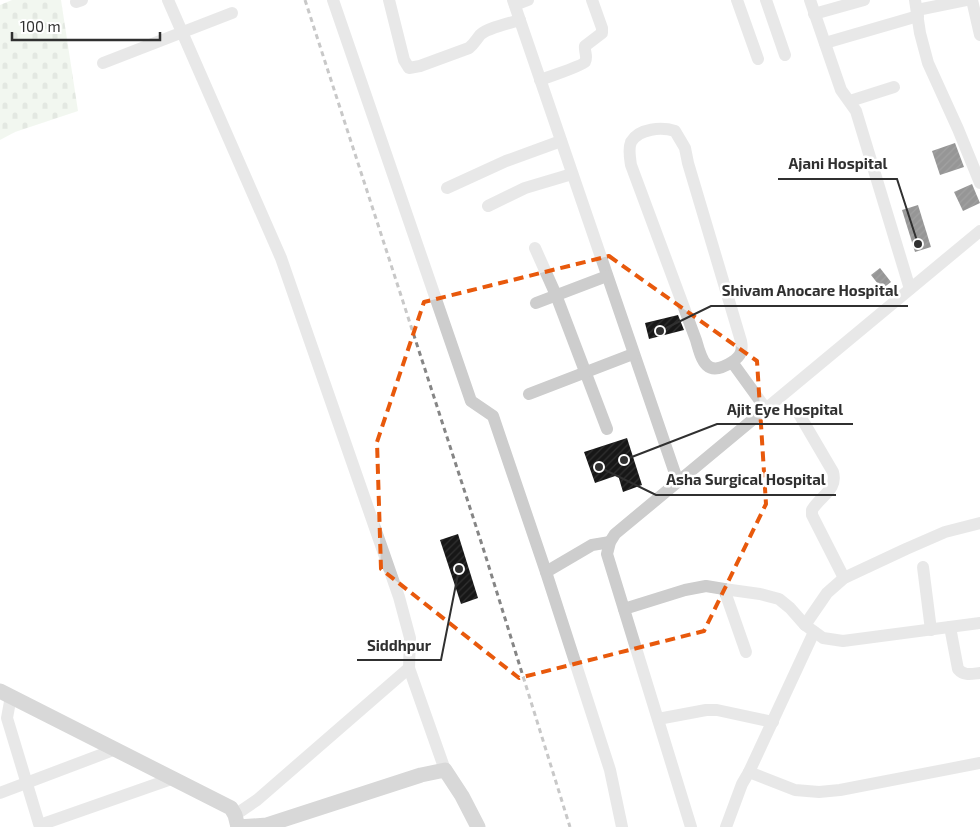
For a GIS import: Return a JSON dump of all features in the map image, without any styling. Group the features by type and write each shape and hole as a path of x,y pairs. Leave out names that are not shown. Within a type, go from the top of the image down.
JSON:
{"main road":[{"path":"6,694 231,808 237,823 267,825 421,776 446,770 478,827"}],"street":[{"path":"168,0 281,258 399,597 410,638 409,668 446,770"},
{"path":"333,0 471,400 493,416 610,770 622,827"},
{"path":"389,0 404,60 409,68 420,66 470,48 488,30 520,20"},
{"path":"528,0 514,2 678,482"},
{"path":"540,80 584,63 586,60 585,46 602,33 592,0"},
{"path":"737,0 758,59"},
{"path":"766,0 785,55"},
{"path":"810,0 841,90 856,111 910,289"},
{"path":"814,14 864,0"},
{"path":"825,43 917,9 966,0"},
{"path":"972,0 980,35"},
{"path":"917,9 920,33 928,63 980,183"},
{"path":"102,63 232,13"},
{"path":"850,101 894,87"},
{"path":"666,128 675,131 685,148 741,341 740,357 732,362 723,368 714,369 706,366 701,360 696,340 631,165 629,150 631,143 635,137 647,131 666,128"},
{"path":"447,188 506,161 561,140"},
{"path":"488,206 525,188 572,174"},
{"path":"691,827 607,554 610,542 615,534 980,231"},
{"path":"535,248 556,295 607,429"},
{"path":"536,303 607,276"},
{"path":"529,394 634,354"},
{"path":"732,362 766,409"},
{"path":"799,414 833,472 835,479 833,486 812,510 812,515 844,578"},
{"path":"726,827 742,784 773,722 810,628 827,593 844,578 906,549 946,532 980,523"},
{"path":"546,572 592,545 610,542"},
{"path":"923,567 931,630"},
{"path":"624,609 685,590 706,586 760,594 779,599 823,638 843,641 980,623"},
{"path":"724,588 746,652"},
{"path":"950,627 958,669 968,675 980,673"},
{"path":"237,823 257,800 409,668"},
{"path":"6,694 7,718 40,826 174,778"},
{"path":"658,719 718,710 773,722"},
{"path":"0,794 116,749"},
{"path":"749,772 795,790 819,792 840,790 980,763"}],"highlighted area":[{"path":"609,256 757,361 766,504 704,631 519,678 381,569 377,442 424,302"}],"green space":[{"path":"12,0 61,0 78,111 15,132 0,140 0,5"}],"building":[{"path":"955,143 964,167 940,175 932,151"},
{"path":"972,184 980,203 963,211 954,192"},
{"path":"918,205 931,247 915,252 902,210"},
{"path":"880,268 891,282 882,289 871,275"},
{"path":"678,315 684,330 649,339 645,323"},
{"path":"627,438 642,485 623,492 618,475 595,483 584,452"},
{"path":"458,534 478,598 461,604 440,540"}],"railway":[{"path":"305,0 484,551 570,827"}],"place":[{"name":"Ajani Hospital","path":"918,244"},
{"name":"Shivam Anocare Hospital","path":"660,331"},
{"name":"Ajit Eye Hospital","path":"624,460"},
{"name":"Asha Surgical Hospital","path":"599,467"},
{"name":"Siddhpur","path":"459,569"}]}
